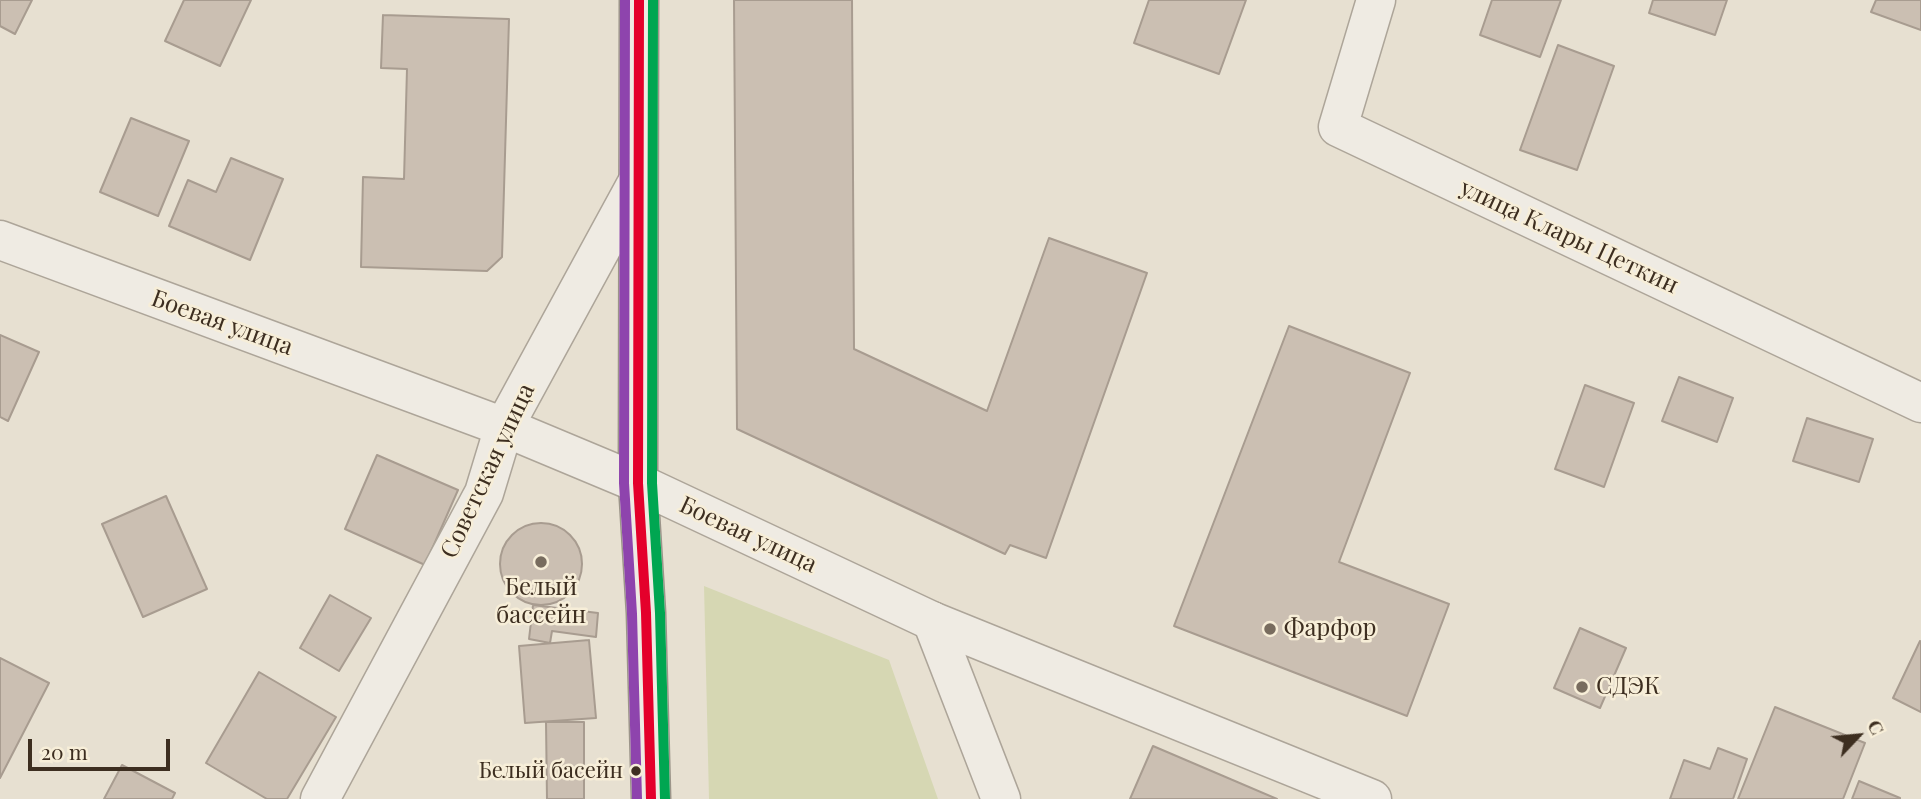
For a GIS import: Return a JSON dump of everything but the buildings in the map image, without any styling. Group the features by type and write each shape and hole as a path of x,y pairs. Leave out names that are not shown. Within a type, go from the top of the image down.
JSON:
{"street":[{"path":"639,0 638,483 646,613 652,799"},
{"name":"улица Клары Цеткин","path":"1376,0 1338,127 1921,403"},
{"name":"Советская улица","path":"320,799 484,493 504,427 638,181"},
{"name":"Боевая улица","path":"0,240 504,427 638,483 932,621 1372,799"},
{"path":"932,621 1001,799"}],"green space":[{"path":"704,586 889,660 938,799 709,799"}],"transit line":[{"path":"625,0 624,483 632,614 637,799"},
{"path":"639,0 638,483 646,613 651,799"},
{"path":"653,0 652,483 660,613 665,799"}],"place":[{"name":"Белый баcсейн","path":"541,562"},
{"name":"Фарфор","path":"1270,629"},
{"name":"СДЭК","path":"1582,687"},
{"name":"Белый басейн","path":"636,771"}]}
